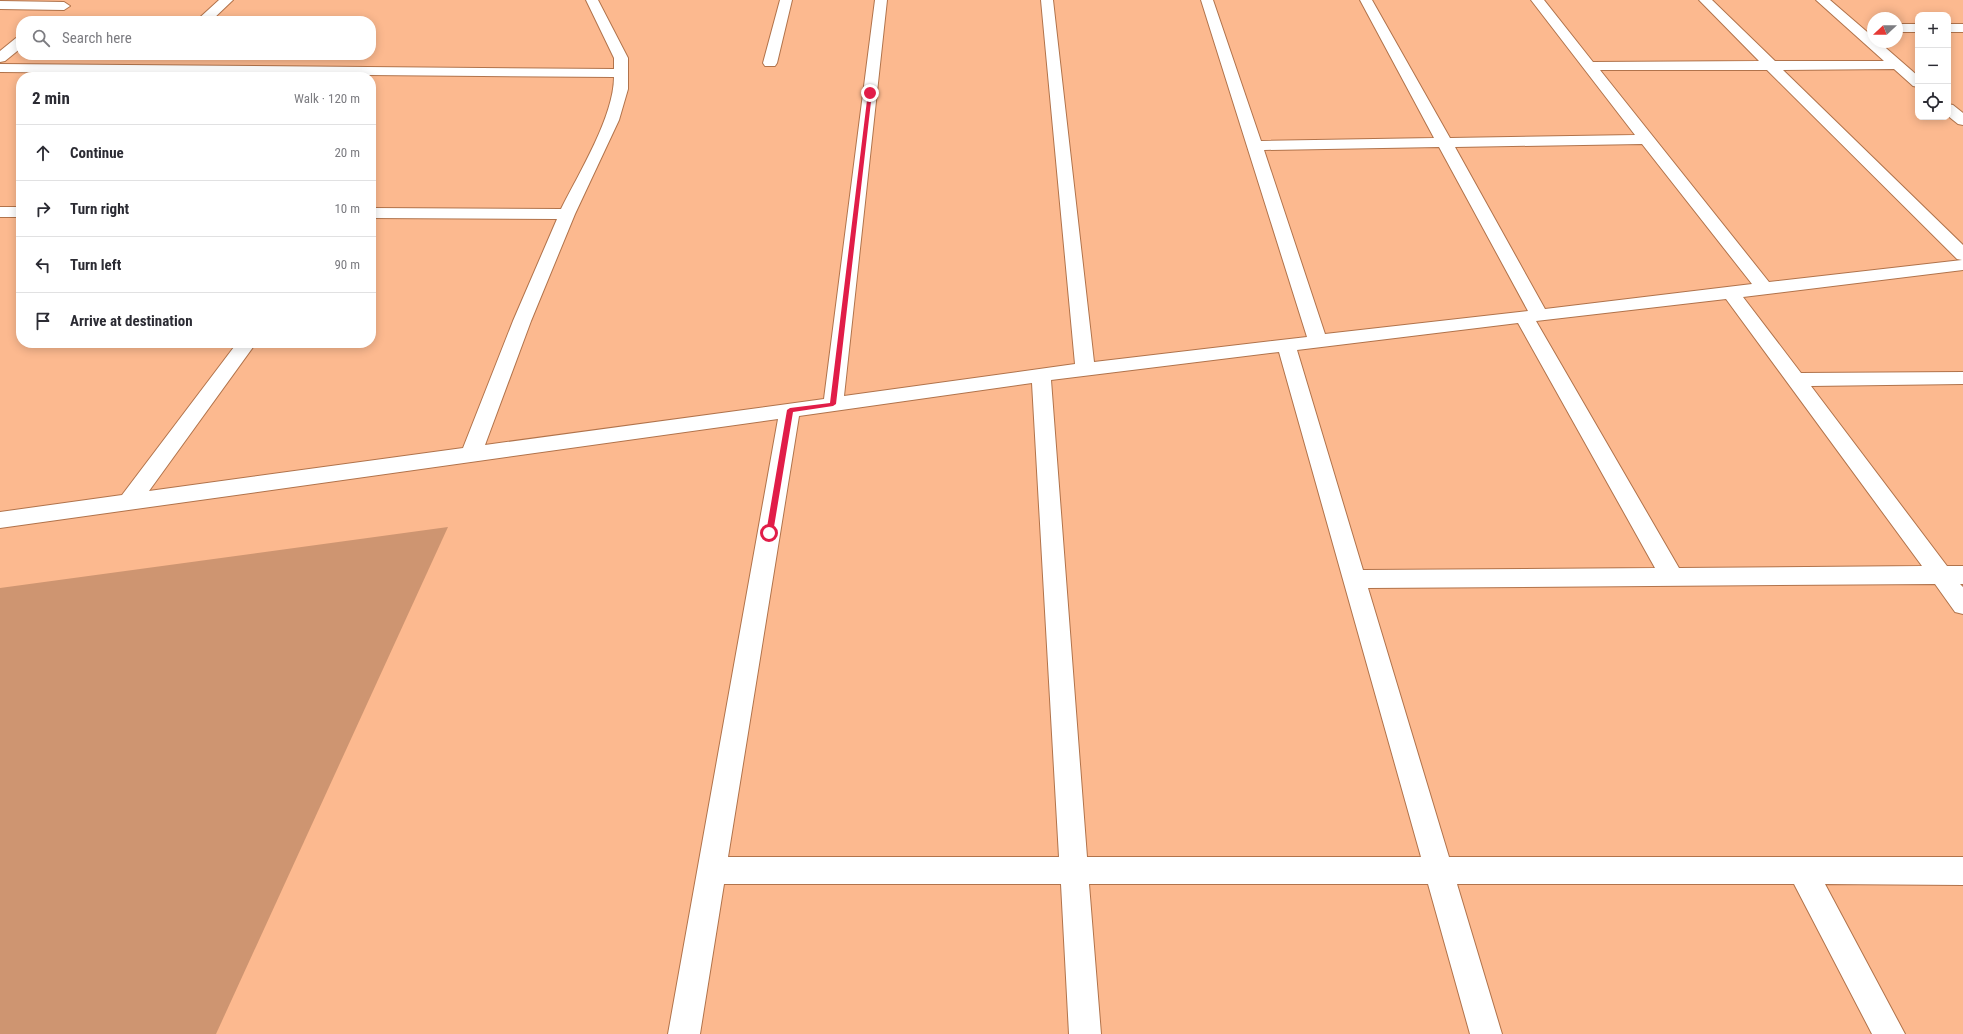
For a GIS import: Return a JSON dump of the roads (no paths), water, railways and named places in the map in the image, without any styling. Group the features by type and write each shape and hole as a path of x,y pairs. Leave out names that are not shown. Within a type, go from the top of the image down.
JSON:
{"street":[{"path":"209,16 227,0"},
{"path":"471,454 522,321 567,214 612,120 621,89 621,58 592,0"},
{"path":"770,63 786,0"},
{"path":"833,404 881,0"},
{"path":"1047,0 1085,369"},
{"path":"1207,0 1318,341"},
{"path":"1366,0 1445,142 1532,316 1672,577"},
{"path":"1537,0 1765,289"},
{"path":"1704,0 1963,255"},
{"path":"1822,0 1915,80"},
{"path":"0,5 68,3"},
{"path":"51,16 68,3"},
{"path":"1855,28 1867,28"},
{"path":"1903,28 1915,28"},
{"path":"1951,28 1963,28"},
{"path":"0,58 16,45"},
{"path":"150,69 160,60"},
{"path":"1589,66 1897,65"},
{"path":"0,68 150,69 209,72"},
{"path":"376,74 621,73"},
{"path":"1951,111 1963,121"},
{"path":"1254,146 1647,139"},
{"path":"0,212 16,212"},
{"path":"376,213 567,214"},
{"path":"0,520 1085,369 1963,265"},
{"path":"1731,293 1797,380 1952,575 1963,605"},
{"path":"1286,345 1486,1034"},
{"path":"129,502 243,348"},
{"path":"1041,375 1085,1034"},
{"path":"1797,380 1963,378"},
{"path":"684,1034 790,410"},
{"path":"1354,579 1952,575"},
{"path":"712,870 1963,871"},
{"path":"1802,871 1889,1034"}]}
